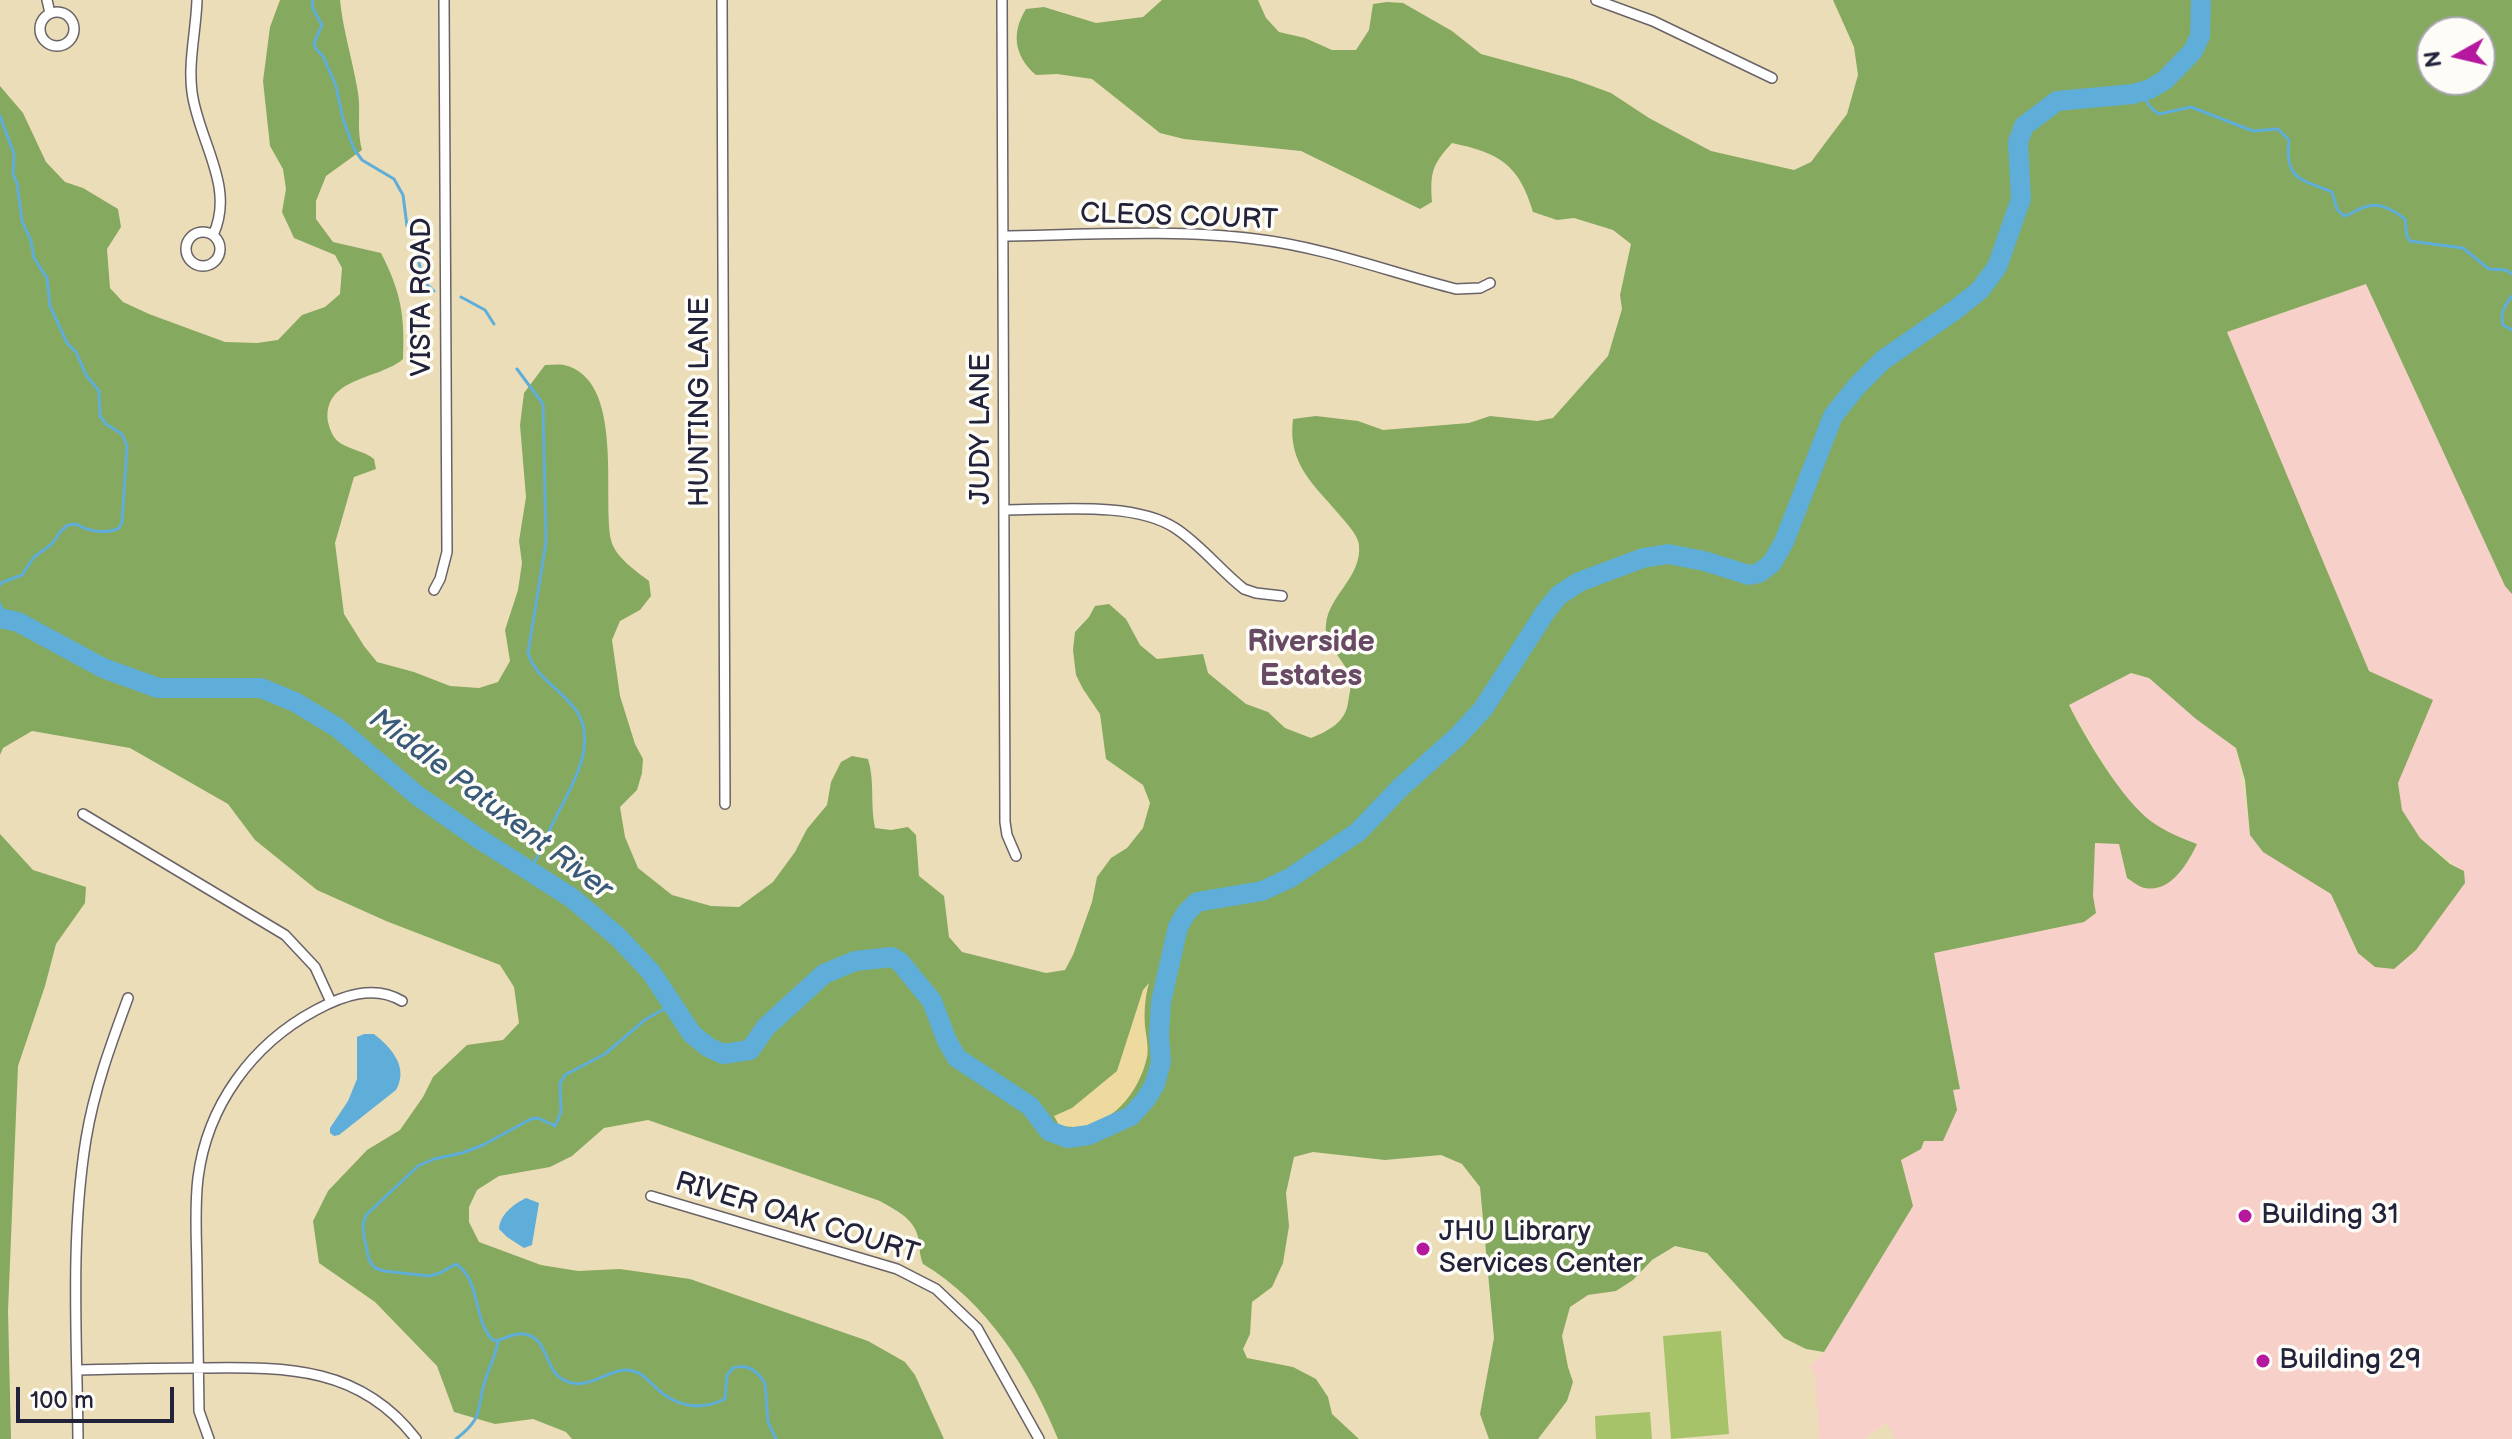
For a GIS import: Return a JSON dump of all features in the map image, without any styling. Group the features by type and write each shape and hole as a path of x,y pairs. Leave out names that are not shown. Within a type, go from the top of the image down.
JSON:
{"street":[{"path":"47,0 50,13"},
{"path":"197,0 191,73 195,108 219,182 220,211 213,235"},
{"name":"VISTA ROAD","path":"434,590 447,552 444,0"},
{"name":"HUNTING LANE","path":"722,0 725,804"},
{"name":"JUDY LANE","path":"1002,0 1005,822 1016,856"},
{"path":"1596,0 1653,21 1772,78"},
{"name":"CLEOS COURT","path":"1004,236 1193,235 1253,238 1314,249 1456,289 1480,288 1490,283"},
{"path":"1005,510 1116,510 1148,515 1184,535 1244,589 1282,596"},
{"path":"83,814 285,935 315,967 331,1002"},
{"path":"209,1439 199,1411 196,1206 197,1179 208,1133 229,1090 261,1049 298,1020 331,1002 367,992 393,995 402,1001"},
{"path":"78,1439 76,1238 85,1148 101,1072 128,998"},
{"name":"RIVER OAK COURT","path":"651,1196 897,1269 936,1289 977,1328 1039,1439"},
{"path":"78,1370 285,1368 333,1379 378,1403 416,1439"}],"shaded area":[{"path":"2366,284 2512,578 2512,1439 1896,1439 1886,1423 1865,1439 1819,1439 1815,1376 1810,1366 1824,1352 1913,1206 1901,1160 1921,1149 1953,1090 1960,1088 1934,953 1987,941 2082,840 2113,779 2069,705 2130,673 2149,678 2236,748 2250,835 2331,894 2464,872 2420,838 2402,810 2398,783 2433,700 2369,671 2227,332"}],"green space":[{"path":"280,0 340,0 358,96 362,150 326,176 316,201 316,219 333,242 381,253 400,304 403,330 403,359 343,388 334,396 329,407 328,422 335,439 374,459 376,469 354,477 335,543 344,614 377,662 450,686 479,688 498,682 510,661 505,630 518,590 522,563 519,541 526,497 520,425 524,393 545,365 564,365 583,375 596,392 603,415 613,546 627,563 649,581 651,596 640,610 620,621 612,640 620,696 643,759 637,790 620,807 625,837 638,868 672,895 711,906 739,907 773,882 795,852 807,829 827,805 831,782 841,762 852,756 868,759 875,828 891,830 908,827 916,835 919,876 944,896 949,937 962,952 1046,973 1065,970 1092,902 1097,877 1111,858 1127,848 1143,828 1150,803 1143,785 1106,759 1100,714 1076,675 1073,650 1075,632 1095,606 1109,604 1126,619 1140,645 1157,659 1203,654 1208,673 1246,704 1268,712 1285,728 1311,738 1329,729 1346,710 1351,684 1328,639 1326,624 1333,604 1356,567 1359,545 1353,531 1299,463 1294,450 1293,419 1316,416 1358,421 1383,430 1469,423 1490,416 1537,421 1553,418 1608,356 1622,309 1620,295 1631,244 1613,230 1574,218 1557,220 1533,212 1521,182 1505,163 1483,151 1452,143 1434,170 1432,202 1420,209 1301,151 1184,139 1160,133 1092,79 1057,74 1036,75 1023,60 1017,44 1018,27 1026,9 1044,7 1096,23 1143,17 1162,0 1258,0 1266,18 1279,32 1305,38 1332,50 1356,50 1369,30 1373,4 1403,3 1452,31 1481,54 1573,79 1611,93 1649,118 1711,151 1794,170 1811,162 1847,114 1858,75 1854,47 1833,0 2512,0 2512,594 2505,586 2366,284 2227,332 2369,671 2433,700 2398,783 2402,810 2420,838 2450,864 2464,871 2465,883 2416,950 2394,969 2375,967 2358,953 2331,894 2263,852 2250,835 2245,780 2236,748 2196,719 2149,678 2131,673 2069,705 2106,768 2129,799 2152,822 2197,844 2189,860 2163,886 2143,887 2127,878 2119,844 2095,843 2093,896 2096,913 2084,922 1934,953 1960,1089 1953,1090 1957,1110 1943,1141 1924,1141 1921,1149 1901,1160 1913,1206 1824,1352 1806,1349 1784,1338 1707,1253 1675,1246 1652,1260 1633,1280 1616,1291 1588,1295 1570,1307 1562,1336 1573,1382 1567,1401 1538,1439 1489,1439 1480,1414 1494,1338 1480,1187 1462,1164 1441,1155 1385,1160 1313,1152 1294,1157 1286,1193 1289,1226 1283,1263 1272,1287 1252,1302 1250,1334 1243,1349 1247,1358 1293,1367 1316,1379 1328,1397 1332,1414 1359,1439 1058,1439 1034,1389 1004,1340 967,1298 923,1264 916,1230 903,1215 880,1201 648,1120 604,1128 572,1156 550,1167 499,1176 477,1190 469,1207 469,1222 479,1242 541,1265 578,1271 620,1269 690,1279 868,1341 905,1362 915,1375 944,1439 572,1439 566,1432 533,1419 495,1424 454,1412 437,1366 375,1302 319,1263 313,1221 328,1191 367,1150 400,1130 433,1077 467,1045 503,1040 519,1023 514,987 500,965 386,921 317,890 255,840 228,804 130,748 32,731 3,748 0,755 0,86 23,113 46,162 65,182 83,188 118,209 121,227 107,249 110,288 123,302 225,342 257,343 278,340 302,315 325,307 340,294 342,268 335,255 294,238 282,212 286,189 283,169 270,146 263,81 270,27"},
{"path":"0,834 33,870 86,887 85,903 56,944 18,1066 8,1311 11,1439 0,1439"},
{"path":"1721,1331 1729,1434 1671,1439 1663,1336"},
{"path":"1650,1412 1652,1439 1596,1439 1595,1416"}],"sand":[{"path":"1149,983 1145,1015 1148,1053 1136,1086 1127,1099 1104,1119 1075,1127 1059,1125 1054,1116 1072,1108 1117,1071 1143,990"}],"water":[{"path":"374,1034 392,1052 399,1066 400,1082 396,1090 334,1136 330,1128 348,1101 357,1079 357,1037"},
{"path":"526,1198 539,1203 532,1245 524,1248 499,1229 505,1214"}],"waterway":[{"path":"312,0 313,9 322,25 314,43 336,86 354,149 362,160 394,179 403,195 407,226"},
{"name":"Middle Patuxent River","path":"0,618 18,622 103,668 158,688 261,688 295,702 338,728 418,796 572,898 618,937 651,972 692,1034 708,1047 723,1054 750,1050 766,1027 824,974 855,961 892,957 900,962 932,1001 957,1058 1030,1106 1049,1131 1068,1138 1089,1135 1131,1116 1155,1084 1161,1062 1161,1002 1178,927 1186,913 1197,902 1262,891 1290,878 1358,832 1483,709 1559,595 1579,582 1643,558 1668,554 1749,575 1759,573 1772,563 1784,542 1833,416 1883,360 1980,290 1997,267 2021,199 2018,142 2024,126 2057,101 2133,94 2165,80 2193,51 2200,36 2201,0"},
{"path":"2140,92 2159,114 2191,107 2253,131 2278,129 2289,140 2292,171 2303,180 2332,192 2337,209 2344,216 2368,206 2385,207 2405,219 2410,241 2463,248 2489,269 2506,270 2512,274"},
{"path":"0,116 14,154 13,174 22,221 34,258 47,278 50,306 67,343 76,352 86,375 99,391 100,416 122,434 127,446 122,523 118,529 101,531 76,524 68,525 52,544 34,557 22,575 0,585"},
{"path":"416,249 423,281 434,291"},
{"path":"2512,296 2502,317 2503,325 2512,330"},
{"path":"461,297 485,310 494,324"},
{"path":"517,369 543,404 546,542 528,653 538,671 579,715 585,739 581,764 530,871"},
{"path":"0,604 4,617"},
{"path":"671,1005 646,1019 605,1054 565,1075 560,1083 561,1112 555,1126 538,1118 531,1119 483,1145 418,1166 366,1215 363,1225 369,1260 375,1268 384,1271 429,1276 456,1264 470,1280 482,1323 494,1341 516,1334 532,1336 542,1347 556,1374 572,1383 581,1384 616,1372 633,1371 669,1398 696,1406 725,1399 727,1375 733,1368 752,1369 765,1383 768,1422 776,1439"},
{"path":"456,1439 476,1417 498,1341"}],"place":[{"name":"Building 31","path":"2245,1216"},
{"name":"JHU Library Services Center","path":"1423,1249"},
{"name":"Building 29","path":"2263,1361"}],"district":[{"name":"Riverside Estates","path":"1311,660"}]}
